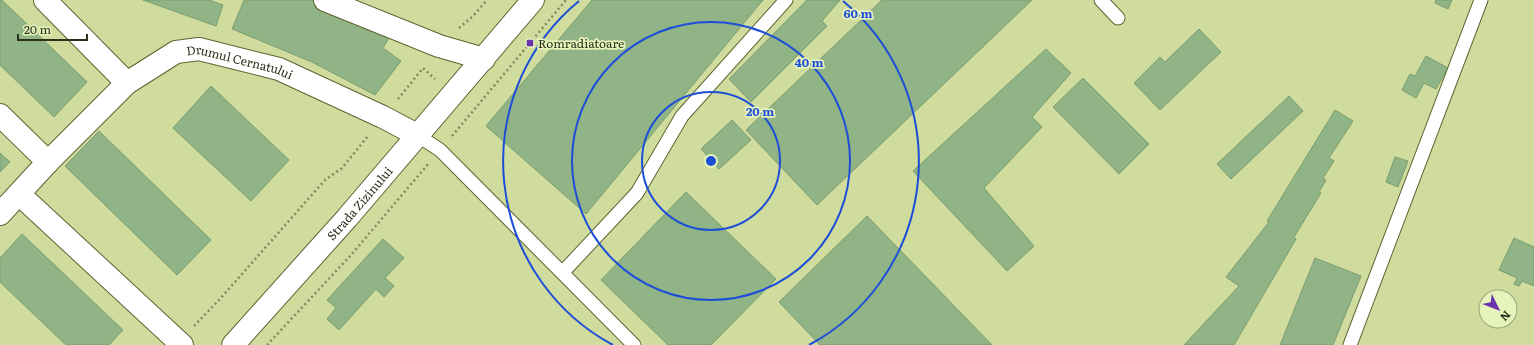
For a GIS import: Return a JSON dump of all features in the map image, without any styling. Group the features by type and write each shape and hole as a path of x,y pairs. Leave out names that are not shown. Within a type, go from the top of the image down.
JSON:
{"street":[{"path":"44,0 127,83"},
{"path":"325,0 439,46 484,59"},
{"name":"Strada Zizinului","path":"233,345 347,218 533,0"},
{"name":"Drumul Cernatului","path":"0,214 48,162 127,83 176,52 199,49 279,69 383,117 417,135"},
{"path":"0,115 48,162"},
{"path":"19,194 180,343"}],"lane":[{"path":"563,272 637,193 682,116 786,0"},
{"path":"1101,0 1118,18"},
{"path":"1350,345 1481,0"},
{"path":"417,135 440,150 634,345"}],"path":[{"path":"267,345 352,254 566,0"},
{"path":"180,343 325,180 342,168 423,68 472,111"}],"shaded area":[{"path":"0,0 1534,0 1534,345 0,345"}],"building":[{"path":"0,0 2,0 87,82 54,117 0,65"},
{"path":"143,0 209,0 223,5 216,26"},
{"path":"244,0 312,0 336,10 334,15 389,38 383,48 401,61 375,95 312,62 232,29"},
{"path":"592,0 763,0 586,214 486,126"},
{"path":"807,0 840,0 822,21 827,26 751,102 729,79"},
{"path":"882,0 1032,0 817,205 746,130"},
{"path":"1436,0 1452,0 1448,9 1435,3"},
{"path":"1199,29 1221,52 1160,110 1134,83 1160,57 1165,62"},
{"path":"1046,49 1071,73 1032,117 1042,127 984,188 1034,246 1007,271 913,171"},
{"path":"1426,56 1448,68 1436,89 1424,83 1416,98 1402,90 1410,74 1415,76"},
{"path":"1083,78 1149,144 1119,174 1053,107"},
{"path":"211,86 289,160 251,201 173,128"},
{"path":"1289,96 1303,111 1231,179 1217,164"},
{"path":"1335,110 1353,121 1329,158 1334,161 1323,178 1326,180 1319,192 1321,193 1294,237 1296,239 1234,345 1184,345 1239,286 1226,277 1269,222 1267,221"},
{"path":"732,120 751,140 719,169 701,149"},
{"path":"99,131 211,240 177,275 65,166"},
{"path":"0,153 10,162 0,172"},
{"path":"1395,157 1408,161 1398,187 1386,182"},
{"path":"686,192 776,279 711,345 668,345 601,280"},
{"path":"867,216 992,345 820,345 779,302"},
{"path":"22,234 123,330 109,345 66,345 0,282 0,258"},
{"path":"1514,238 1534,247 1534,286 1522,281 1519,286 1514,284 1517,278 1499,270"},
{"path":"383,239 404,258 385,278 394,286 384,297 376,289 339,330 327,319 336,308 327,300"},
{"path":"1315,258 1361,276 1333,345 1280,345"}],"place":[{"name":"Romradiatoare","path":"530,43"}]}
